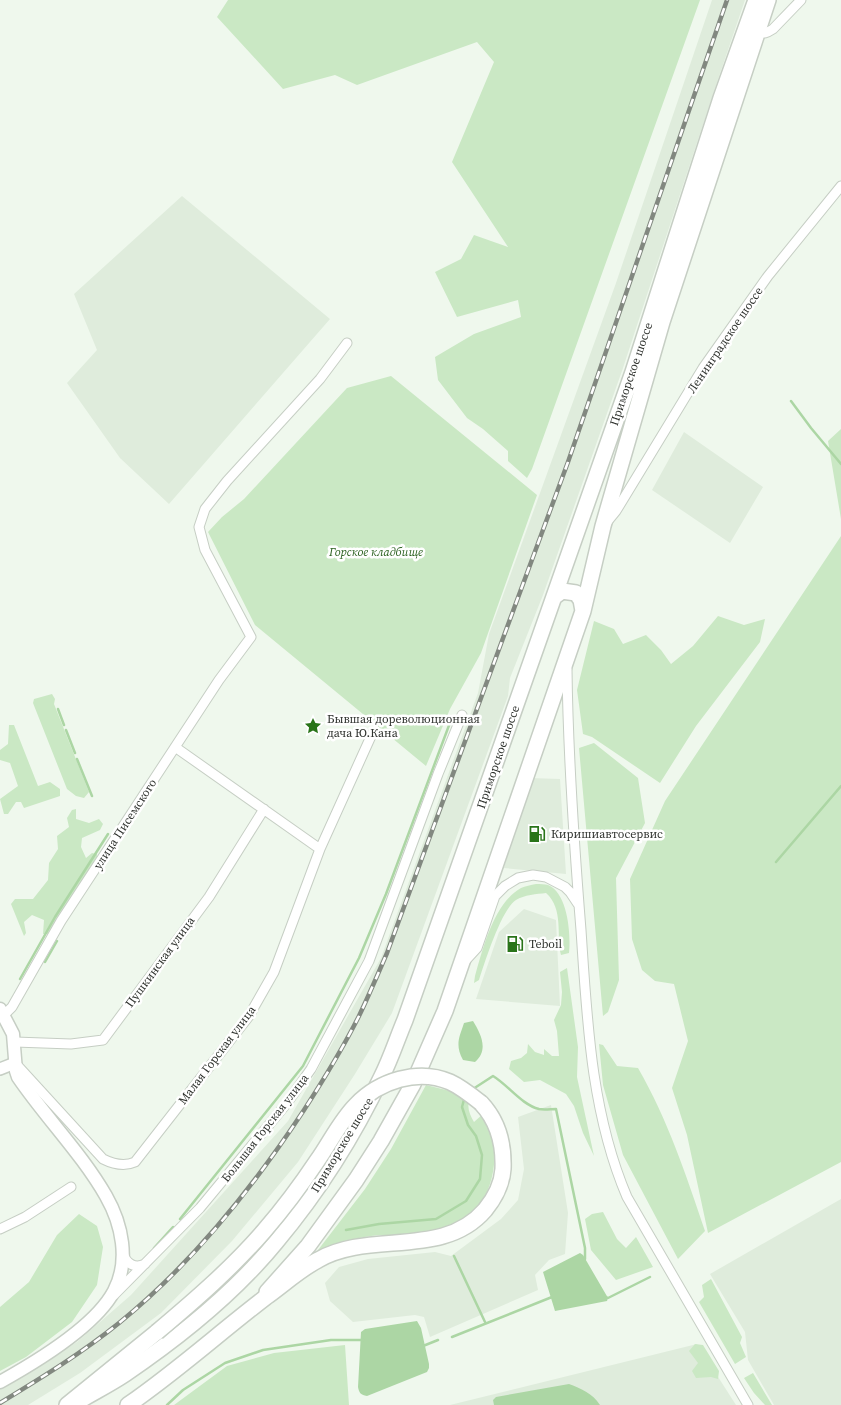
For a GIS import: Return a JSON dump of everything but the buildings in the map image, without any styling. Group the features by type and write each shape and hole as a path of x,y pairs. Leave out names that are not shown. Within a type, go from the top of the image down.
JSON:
{"main road":[{"name":"Приморское шоссе","path":"72,1405 125,1374 193,1323 250,1271 299,1213 330,1170 358,1124 383,1075 405,1020 633,372 721,98 756,0"},
{"name":"Приморское шоссе","path":"128,1405 151,1389 252,1308 308,1246 356,1180 381,1141 413,1084 445,1011 583,611 603,526 662,322 768,0"},
{"path":"554,597 562,591 576,593 581,600 583,611"},
{"path":"2,1012 10,1025 15,1042 15,1063 18,1077 88,1169 106,1196 119,1225 123,1252 120,1276 115,1290 107,1302"},
{"path":"67,1405 212,1286 237,1261 265,1230 317,1161 348,1115 370,1093 389,1082 406,1077 434,1078 449,1082 465,1090 481,1103 494,1118 498,1127 503,1173 498,1189 490,1204 477,1219 460,1230 441,1237 361,1246 339,1251 319,1259 300,1271 252,1308"},
{"name":"Большая Горская улица","path":"0,1382 65,1342 107,1302"},
{"path":"137,1405 151,1389"}],"street":[{"path":"757,32 768,32 773,29 801,0"},
{"name":"Ленинградское шоссе","path":"603,526 616,511 719,345 768,276 841,186"},
{"name":"улица Писемского","path":"2,1012 12,1007 61,921 219,680 251,637 205,550 199,527 204,509 320,379 347,343"},
{"path":"566,659 569,752 579,907 589,1029 599,1112 616,1172 627,1197 748,1405"},
{"name":"Большая Горская улица","path":"107,1302 200,1208 287,1103 311,1070 369,961 462,715"},
{"name":"Малая Горская улица","path":"15,1063 104,1159 118,1164 129,1165 135,1162 249,1016 274,972 320,849 372,734"},
{"path":"176,747 320,849"},
{"name":"Пушкинская улица","path":"15,1042 71,1044 103,1040 209,897 264,809"},
{"path":"461,965 477,948 495,896 504,886 518,878 533,875 546,877 565,887 579,907"},
{"path":"0,1069 15,1063"},
{"path":"0,1229 25,1217 71,1187"},
{"path":"123,1252 126,1260 133,1266 146,1264"}],"shaded area":[{"path":"712,0 745,0 623,368 543,595 510,678 508,696 392,1013 298,1162 232,1241 161,1313 80,1373 28,1405 0,1405 0,1386 35,1368 77,1342 131,1295 288,1121 381,958 478,693 489,634 616,283"},
{"path":"182,196 330,319 169,504 120,458 67,383 97,350 74,294"},
{"path":"684,432 763,487 730,543 652,490"},
{"path":"530,778 560,779 566,874 504,868"},
{"path":"524,909 556,920 560,1006 476,999 499,932"},
{"path":"473,1021 479,1031 483,1047 475,1062 463,1060 458,1046 464,1023"},
{"path":"551,1105 568,1213 565,1254 549,1260 535,1275 538,1290 430,1337 424,1317 415,1315 353,1322 330,1301 325,1283 339,1267 368,1259 435,1252 451,1256 501,1219 518,1200 524,1169 518,1117"},
{"path":"841,1199 841,1405 774,1405 748,1360 745,1332 710,1274"},
{"path":"580,1253 608,1298 607,1301 555,1311 543,1272"},
{"path":"417,1321 421,1328 429,1364 427,1372 367,1396 362,1394 358,1387 361,1332 365,1329"},
{"path":"697,1344 736,1405 450,1405"},
{"path":"569,1384 590,1394 600,1405 494,1405 493,1400 496,1397"}],"green space":[{"path":"228,0 700,0 532,469 527,478 508,461 508,451 467,418 438,380 435,357 474,334 521,317 518,300 457,317 435,272 461,259 474,235 508,247 452,162 494,62 477,42 357,85 335,75 283,89 217,17"},
{"name":"Горское кладбище","path":"391,376 537,495 481,653 450,709 426,766 255,625 208,532 222,517 244,499 347,388"},
{"path":"841,429 841,519 828,441"},
{"path":"841,536 841,1162 708,1233 687,1135 672,1088 688,1041 674,984 655,981 642,970 632,939 630,879 665,801"},
{"path":"718,616 744,625 765,619 760,642 696,726 660,783 592,737 583,734 577,690 594,621 614,629 623,644 646,635 661,650 671,664 693,646"},
{"path":"52,694 55,699 54,704 89,792 84,798 76,796 67,789 33,703 34,699"},
{"path":"9,725 14,725 38,786 50,782 60,789 60,796 24,808 21,802 16,802 8,814 4,814 0,799 18,786 10,763 0,760 0,750 8,744"},
{"path":"594,743 638,778 645,823 616,878 619,980 608,1012 603,1016 579,748"},
{"path":"76,809 76,819 89,823 99,819 103,824 100,830 82,838 81,847 86,858 92,853 97,854 97,859 48,934 43,934 44,920 32,915 24,922 26,933 24,936 11,904 15,899 33,899 48,880 49,863 58,849 57,836 69,827 67,818 72,810"},
{"path":"536,884 548,885 555,889 560,896 569,926 569,953 561,955 557,914 552,899 546,893 523,897 516,900 505,914 494,937 479,980 474,983 486,940 497,915 512,895 521,888"},
{"path":"567,968 578,1047 577,1077 594,1156 583,1133 574,1106 566,1094 540,1080 524,1082 509,1069 511,1061 521,1058 527,1053 528,1044 535,1052 544,1055 544,1049 552,1056 559,1056 554,1020 561,1005 560,972"},
{"path":"599,1044 603,1045 617,1066 638,1068 667,1128 683,1169 705,1231 678,1259 623,1155 603,1085"},
{"path":"426,1085 454,1092 469,1101 469,1112 474,1122 483,1114 493,1140 494,1148 492,1175 484,1197 468,1217 446,1229 420,1235 364,1237 332,1246 320,1252 318,1250 365,1189 391,1149"},
{"path":"603,1212 617,1239 626,1248 636,1237 653,1267 616,1280 591,1250 585,1219 592,1214"},
{"path":"79,1214 97,1226 103,1247 97,1285 72,1322 26,1357 0,1371 0,1307 29,1282 57,1235"},
{"path":"711,1279 742,1337 740,1343 746,1357 735,1364 699,1302 704,1297 702,1285"},
{"path":"695,1344 703,1345 719,1371 718,1379 711,1377 696,1378 692,1371 698,1363 689,1351"},
{"path":"345,1345 349,1405 174,1405 227,1366 274,1353"},
{"path":"753,1373 772,1405 765,1405 744,1378"}],"waterway":[{"path":"791,401 841,464"},
{"path":"58,709 64,725"},
{"path":"180,1219 303,1066 359,958 386,894 451,720"},
{"path":"66,730 75,753"},
{"path":"77,759 92,796"},
{"path":"776,862 841,786"},
{"path":"20,979 55,917 108,834"},
{"path":"45,962 57,941"},
{"path":"473,1089 493,1076 533,1107 556,1109 585,1248 584,1261"},
{"path":"346,1230 379,1224 436,1219 466,1201 480,1179 482,1155 476,1136 468,1125 462,1107 465,1096"},
{"path":"154,1248 173,1227"},
{"path":"454,1256 485,1322"},
{"path":"606,1297 608,1298 650,1277"},
{"path":"452,1337 552,1297"},
{"path":"167,1405 183,1390 225,1363 263,1350 331,1340 363,1340"},
{"path":"423,1346 438,1340"}],"railway":[{"path":"0,1403 91,1345 172,1276 220,1224 264,1168 319,1087 353,1028 387,953 568,462 727,0"}],"place":[{"name":"Бывшая дореволюционная дача Ю.Кана","path":"313,726"},
{"name":"Киришиавтосервис","path":"537,834"},
{"name":"Teboil","path":"515,944"}]}
